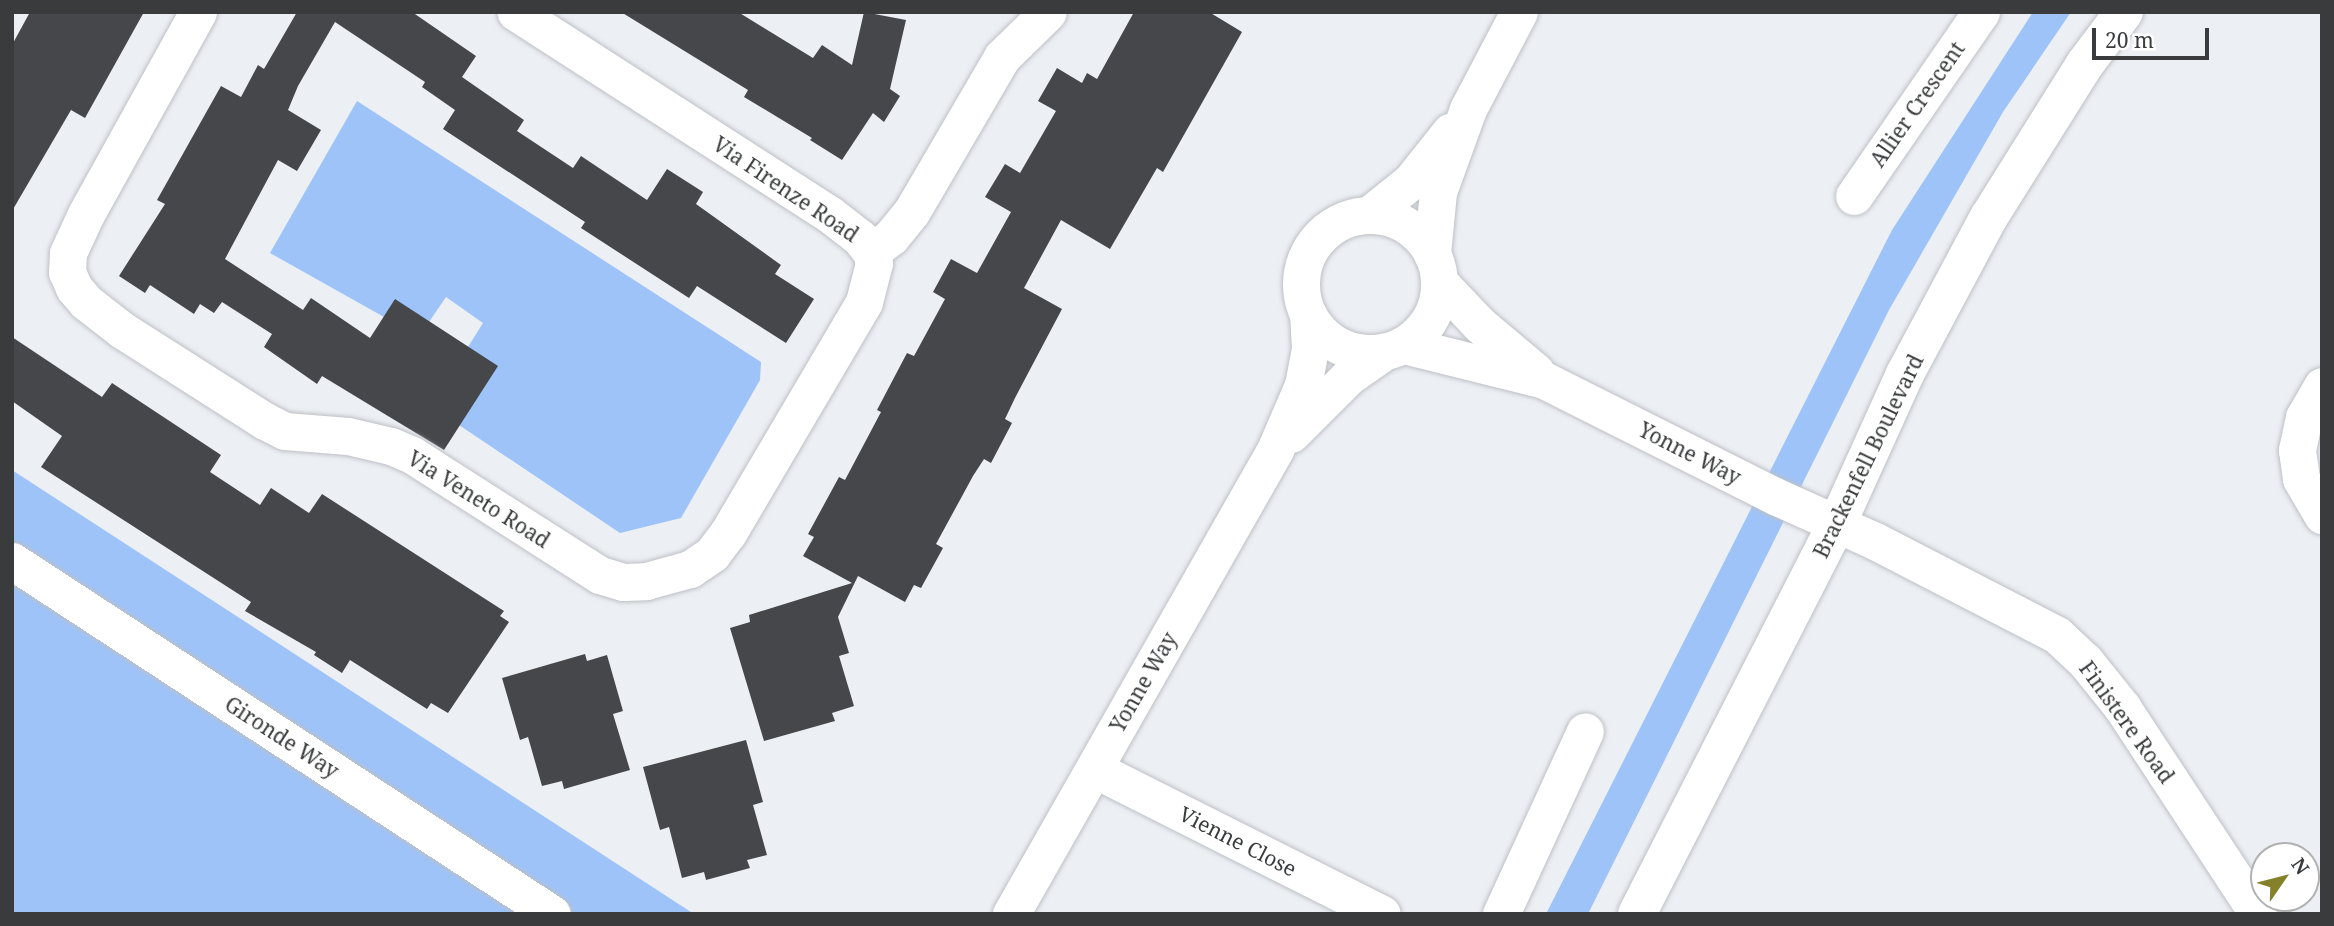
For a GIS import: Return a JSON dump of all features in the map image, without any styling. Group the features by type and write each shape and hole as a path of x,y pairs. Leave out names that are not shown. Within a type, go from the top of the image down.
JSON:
{"street":[{"name":"Via Veneto Road","path":"198,12 68,253 67,272 74,288 86,302 122,330 265,421 285,431 361,438 391,446 412,456 600,575 623,582 646,581 690,569 712,554 729,533 864,302 874,263 871,252"},
{"name":"Via Firenze Road","path":"515,12 829,214 860,238 871,252 891,237 912,211 1002,57 1048,12"},
{"path":"1436,268 1412,230 1392,219 1369,215 1346,219 1326,230 1310,248 1302,269 1301,293 1308,315 1320,333 1339,347 1360,353 1393,349 1421,331 1433,312 1436,268 1438,192 1468,109 1519,12"},
{"name":"Allier Crescent","path":"1853,196 1981,12"},
{"name":"Brackenfell Boulevard","path":"1637,914 1837,524 1905,374 1989,217 2085,64 2123,12"},
{"path":"1369,215 1411,181 1468,109"},
{"name":"Yonne Way","path":"1436,268 1480,324 1545,380 1837,524"},
{"name":"Yonne Way","path":"1011,914 1275,450 1303,385 1310,349 1308,315"},
{"name":"Yonne Way","path":"1275,450 1348,377 1393,349 1545,380"},
{"path":"2322,386 2304,417 2297,450 2301,479 2322,515"},
{"name":"Finistere Road","path":"1837,524 2040,624 2069,645 2122,708 2258,914"},
{"name":"Gironde Way","path":"12,561 552,914"},
{"path":"1501,914 1585,731"},
{"name":"Vienne Close","path":"1094,769 1382,914"}],"shaded area":[{"path":"2033,12 2071,12 2003,112 1889,310 1588,914 1546,914 1892,230"},
{"path":"357,101 761,362 760,380 681,518 620,533 459,425 468,347 483,323 446,297 429,322 384,317 270,253"},
{"path":"12,470 694,914 12,914"}],"building":[{"path":"30,12 144,12 85,118 71,110 12,211 12,45"},
{"path":"297,12 412,12 476,56 462,77 524,120 517,131 573,168 581,156 647,200 667,169 703,192 696,204 781,265 775,274 814,299 786,343 697,286 689,298 581,228 585,222 443,129 455,110 422,87 425,82 335,22 298,86 288,110 321,130 297,171 278,160 225,259 303,310 311,298 370,338 395,299 498,366 444,450 322,376 317,384 264,347 272,334 222,302 214,313 200,304 194,314 150,285 145,293 119,276 165,204 157,200 221,86 241,97 258,65 264,69"},
{"path":"621,12 738,12 813,58 822,45 852,65 864,12 906,20 890,89 900,96 884,122 873,113 842,160 810,140 812,138 744,97 748,90"},
{"path":"1134,12 1209,12 1242,32 1163,172 1157,168 1110,249 1061,220 1024,288 1062,309 1005,419 1012,423 991,463 984,459 973,476 936,544 943,548 921,588 914,585 905,602 858,576 838,617 849,653 839,656 854,706 832,713 835,721 764,741 730,628 750,622 749,615 852,583 803,556 814,537 808,534 839,477 845,480 881,412 877,410 907,353 914,356 945,299 933,292 951,259 977,273 1011,212 985,197 1005,164 1020,173 1056,111 1038,101 1057,68 1082,83 1087,73 1097,79"},
{"path":"12,337 102,397 112,383 221,455 210,472 260,505 271,488 309,513 322,494 504,611 500,616 509,622 448,713 431,703 427,709 350,660 342,673 314,655 316,652 245,611 251,602 41,467 62,436 12,401"},
{"path":"585,654 587,661 607,655 623,711 613,714 630,770 564,789 562,781 542,786 528,737 520,740 502,678"},
{"path":"746,740 763,802 753,805 767,855 747,860 750,868 706,880 704,872 682,878 669,827 660,830 643,767"}]}
